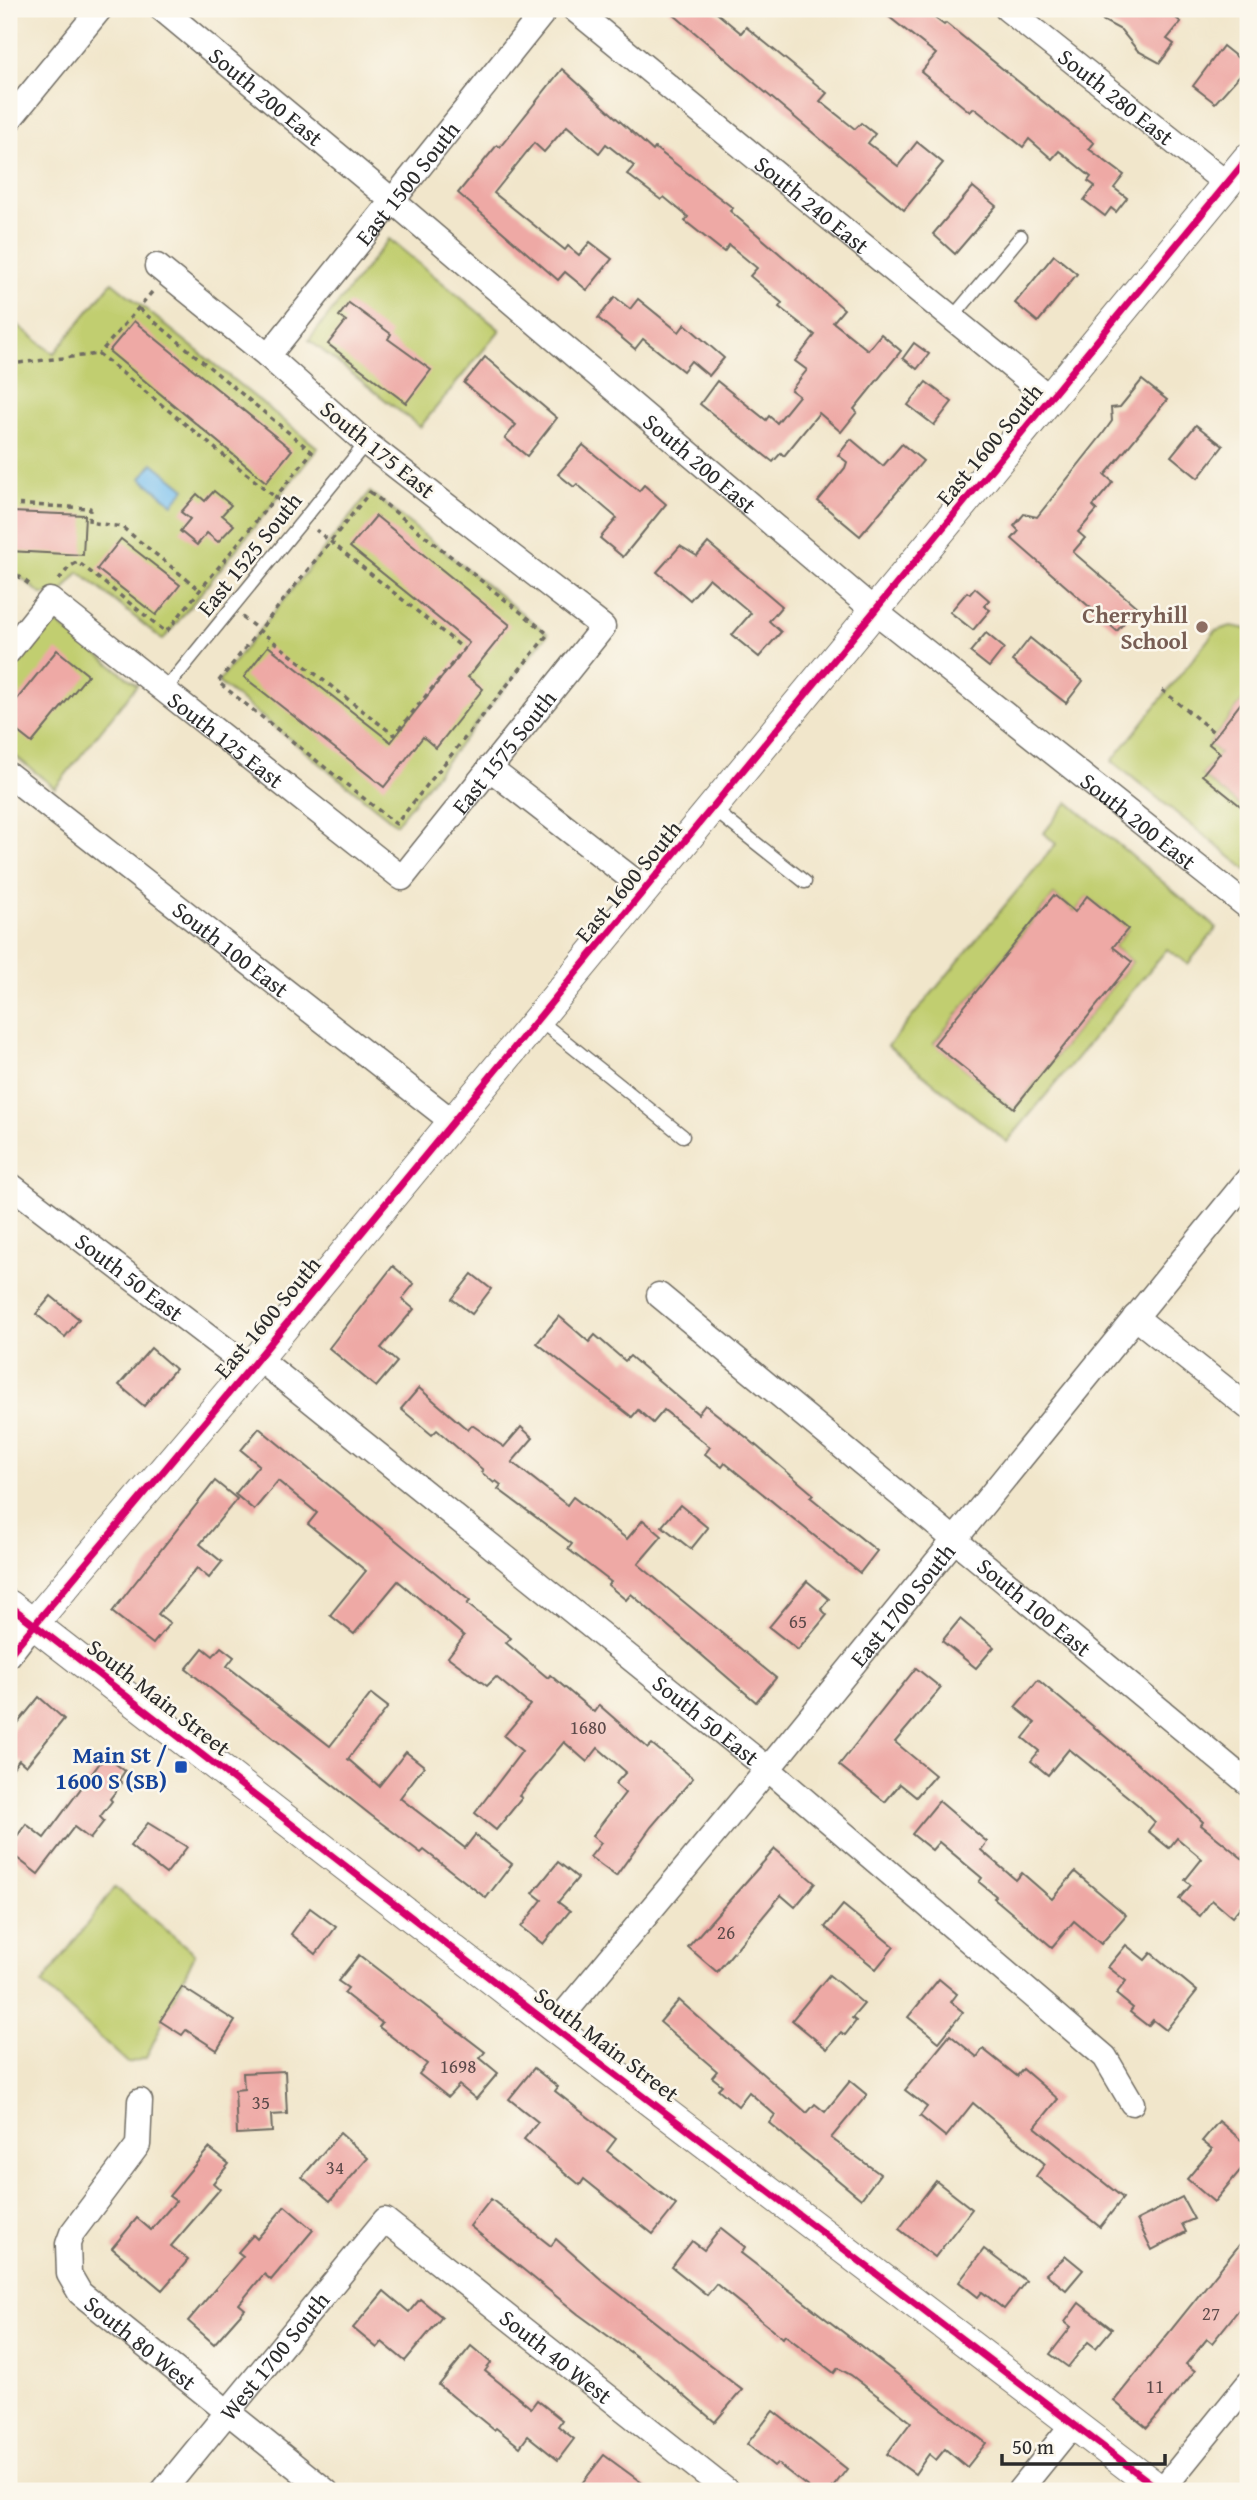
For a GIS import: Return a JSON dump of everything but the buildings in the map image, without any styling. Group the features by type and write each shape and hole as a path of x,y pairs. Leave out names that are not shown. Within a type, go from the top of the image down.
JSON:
{"street":[{"path":"9,120 100,9"},
{"name":"South 200 East","path":"162,9 394,202 876,612 1248,906"},
{"name":"East 1500 South","path":"268,356 546,9"},
{"name":"South 240 East","path":"574,9 1051,399"},
{"name":"South 280 East","path":"1007,9 1227,184"},
{"name":"East 1600 South","path":"33,1624 254,1363 1248,158"},
{"name":"South 175 East","path":"162,270 268,356 366,443 603,627"},
{"path":"9,651 50,600"},
{"name":"South 125 East","path":"50,600 402,878"},
{"name":"East 1575 South","path":"402,878 603,627"},
{"path":"489,768 646,890"},
{"name":"South 100 East","path":"9,775 453,1122"},
{"name":"East 1700 South","path":"553,2027 768,1769 1248,1179"},
{"name":"South 50 East","path":"9,1184 254,1363 768,1769 1105,2057 1132,2103"},
{"name":"South 100 East","path":"659,1295 1248,1783"},
{"path":"1136,1317 1248,1407"},
{"name":"South Main Street","path":"9,1605 553,2027 1161,2491"},
{"path":"9,1655 33,1624"},
{"name":"South 80 West","path":"140,2101 138,2145 72,2234 66,2263 69,2274 80,2293 326,2491"},
{"name":"West 1700 South","path":"163,2491 386,2220"},
{"name":"South 40 West","path":"386,2220 727,2491"},
{"path":"1161,2491 1248,2384"},
{"path":"1019,2491 1074,2423"}],"lane":[{"path":"952,318 1021,236"},
{"name":"East 1525 South","path":"164,691 366,443"},
{"path":"713,809 805,882"},
{"path":"538,1020 682,1136"}],"path":[{"path":"9,364 99,354 138,308 162,270"},
{"path":"9,569 50,600 55,585 69,567 78,562 166,632 312,452 138,308"},
{"path":"99,354 464,649 394,735 231,608"},
{"path":"370,492 548,634 396,824 218,682 331,542 370,492"},
{"path":"9,504 90,508 89,522 121,527 200,590"},
{"path":"1162,690 1216,734"}],"green space":[{"path":"389,239 500,330 420,427 309,340"},
{"path":"112,282 318,448 163,640 79,572 62,593 41,594 19,576 9,589 9,318 54,354"},
{"path":"370,492 548,634 396,824 218,682"},
{"path":"53,620 137,685 55,788 9,751 9,675"},
{"path":"1231,626 1248,629 1248,694 1209,744 1220,753 1202,775 1248,812 1248,871 1112,761 1215,631"},
{"path":"1068,802 1217,928 1188,964 1167,949 1007,1142 888,1046 1056,844 1044,833","holes":["1054,895 1075,912 1087,897 1128,929 1113,947 1132,962 1014,1108 934,1043"]},
{"path":"115,1887 195,1954 146,2058 128,2063 42,1984"}],"water":[{"path":"153,463 185,489 173,504 141,478"}],"cycle path":[{"path":"9,1655 250,1368 1248,158"},
{"path":"9,1605 553,2027 1161,2491"}],"place":[{"name":"Cherryhill School","path":"1202,627"},
{"name":"Main St / 1600 S (SB)","path":"181,1767"}]}
